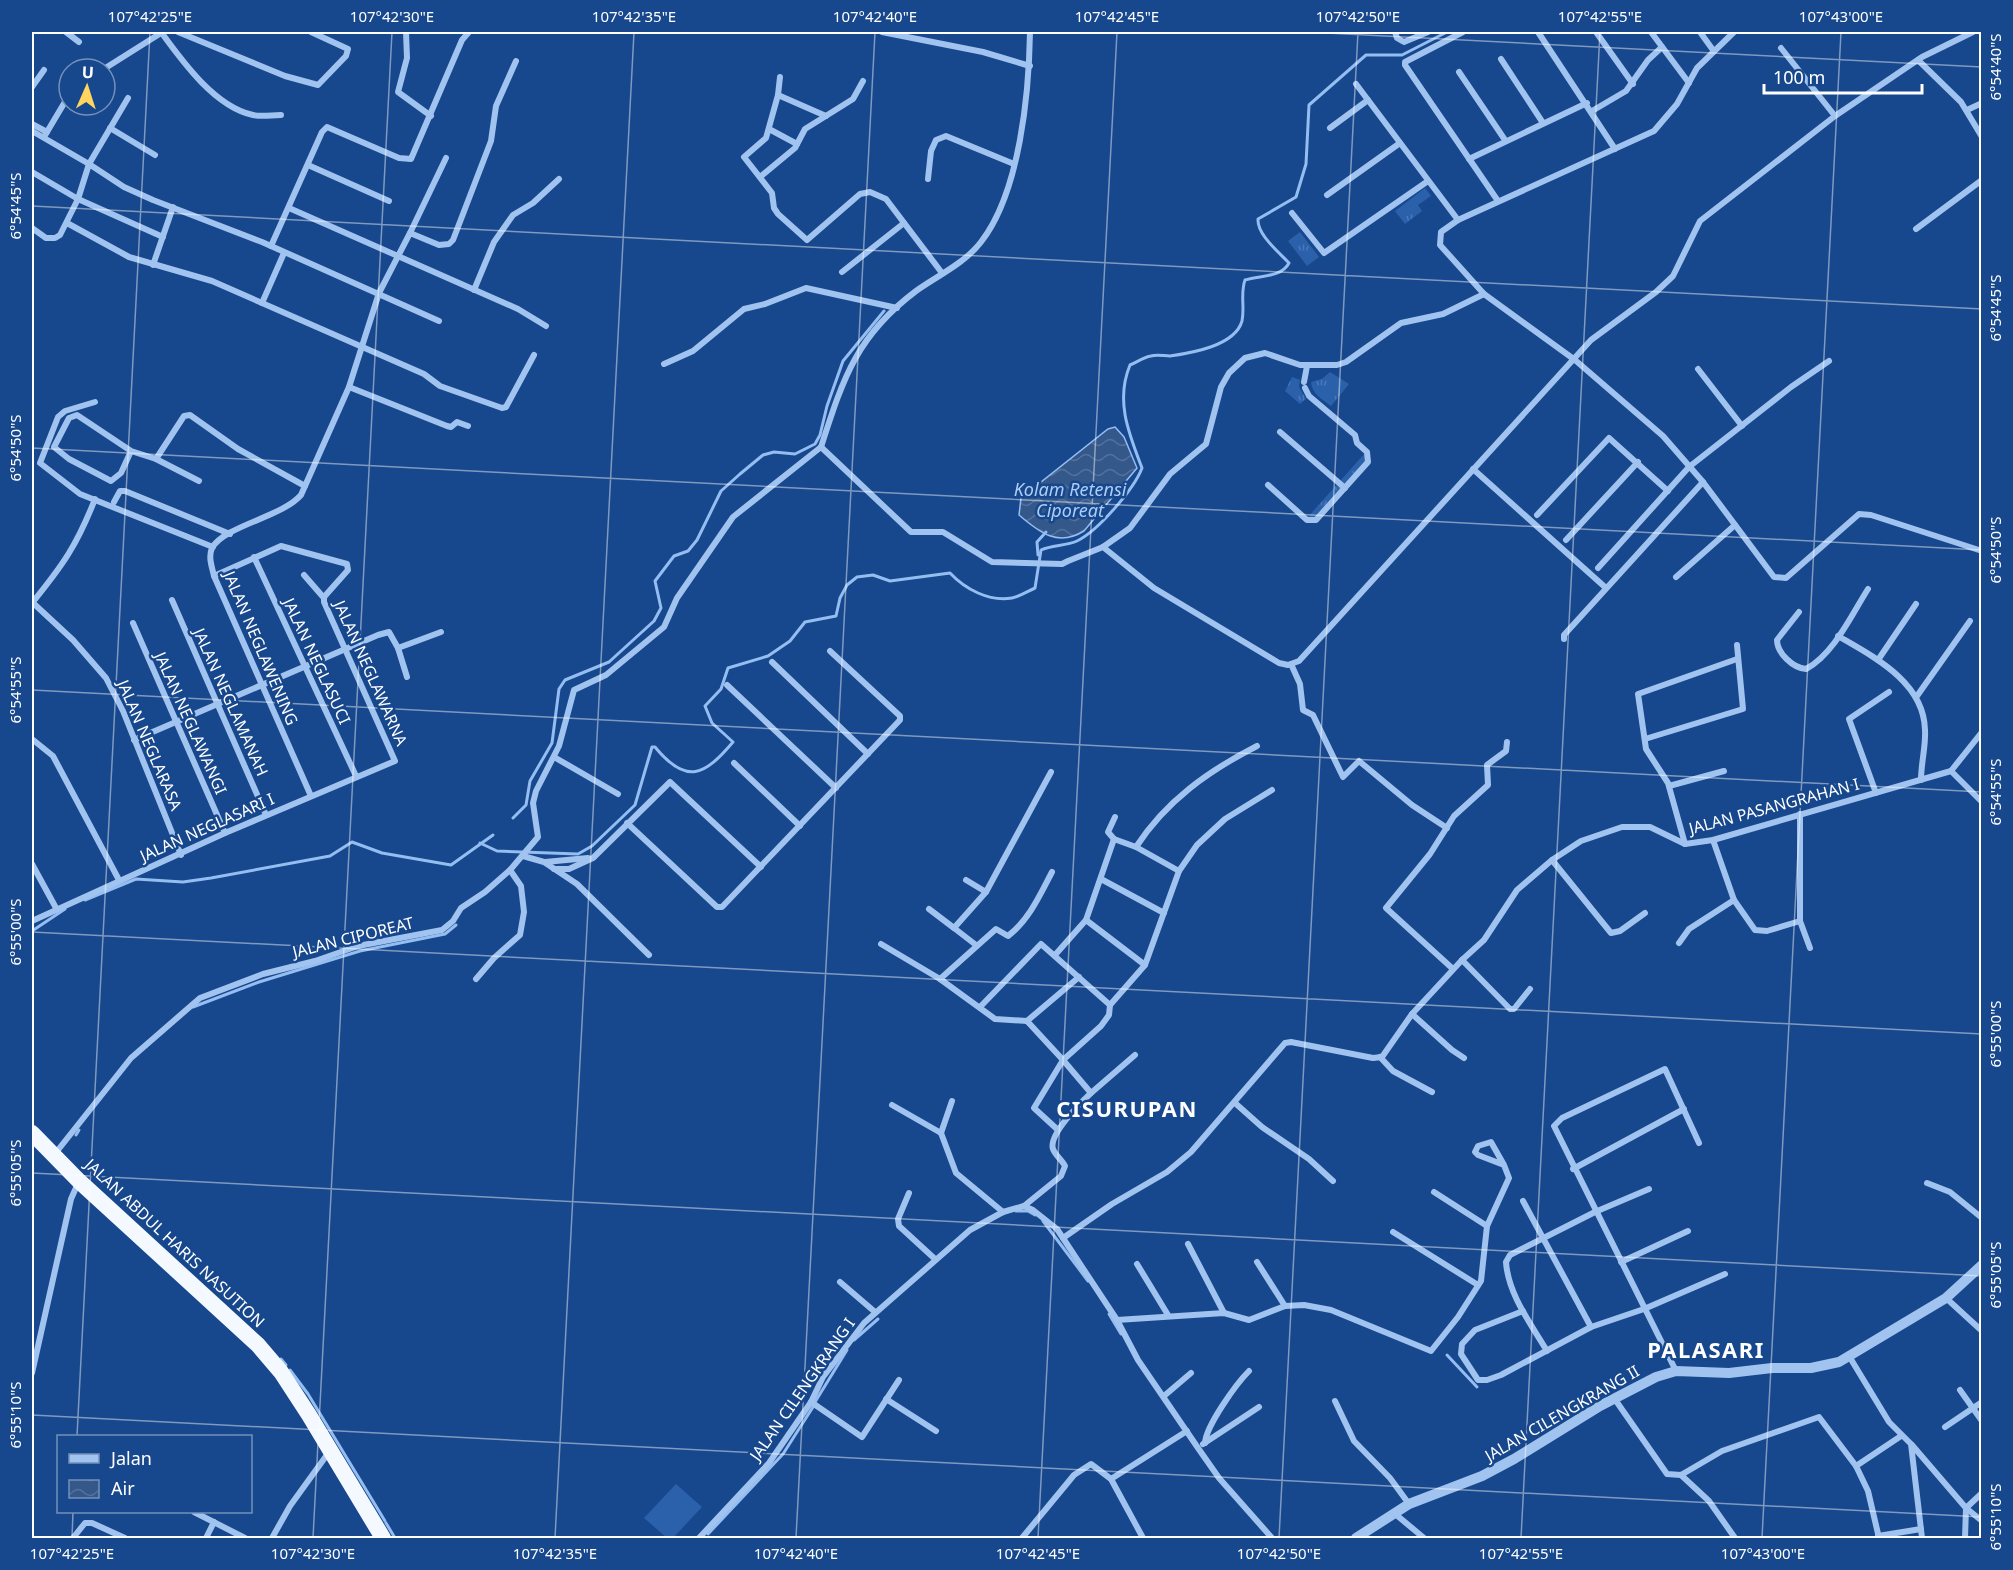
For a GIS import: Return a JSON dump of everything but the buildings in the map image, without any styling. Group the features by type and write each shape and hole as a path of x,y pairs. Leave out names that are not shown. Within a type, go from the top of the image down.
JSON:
{"highway":[{"name":"JALAN ABDUL HARIS NASUTION","path":"32,1132 79,1181 249,1335 281,1372 383,1539"}],"street":[{"path":"66,32 79,42"},
{"path":"117,61 161,32 210,92 229,105 253,115 281,115"},
{"path":"178,32 285,76 318,85 346,56 348,49 311,32"},
{"path":"406,32 407,58 398,92 431,116"},
{"path":"271,246 322,132 332,127 399,158 410,160 462,40 469,32"},
{"path":"882,32 983,52 1030,66"},
{"path":"1030,32 1030,66 1008,194 986,236 970,254 897,308 872,332 849,366 821,447 911,532 942,532 992,562 1062,564 1103,547 1130,528 1170,474 1206,444 1221,387 1229,373 1245,358 1265,353 1290,364 1337,365 1346,362 1401,323 1443,314 1484,294"},
{"path":"1396,35 1408,42 1428,32"},
{"path":"1463,32 1406,62 1405,65 1498,201"},
{"path":"1538,32 1587,103 1615,149"},
{"path":"1596,32 1633,84"},
{"path":"1651,32 1689,83"},
{"path":"1700,32 1713,50"},
{"path":"1734,32 1697,68 1677,105 1654,131 1458,220 1441,232 1440,245 1484,294 1575,360 1663,436 1703,482 1772,576 1780,579 1786,578 1858,514 1871,515 1982,551"},
{"path":"1103,547 1180,605 1279,663 1291,664 1299,661 1591,340 1656,292 1673,276 1700,221 1835,116 1918,60 1973,32"},
{"path":"1592,111 1613,101 1633,84 1648,60 1662,47"},
{"path":"1781,48 1835,116"},
{"path":"1502,58 1543,123"},
{"path":"410,233 439,245 449,244 453,240 491,141 496,106 516,60"},
{"path":"1918,60 1967,110 1982,137"},
{"path":"32,87 44,70"},
{"path":"1459,72 1505,140"},
{"path":"780,77 778,95 766,138 744,157 772,193 774,208 804,240 810,238 853,199 865,192 877,193 886,200 942,273"},
{"path":"760,177 797,144 805,129 853,99 863,81"},
{"path":"1356,84 1458,220"},
{"path":"778,95 826,116"},
{"path":"32,228 46,238 55,238 67,223 78,199 89,164 128,98"},
{"path":"1330,128 1368,100"},
{"path":"1469,159 1587,103"},
{"path":"1967,110 1982,103"},
{"path":"46,135 57,116"},
{"path":"32,124 124,187 271,246 439,321"},
{"path":"110,128 155,155"},
{"path":"769,129 797,144"},
{"path":"32,131 46,135"},
{"path":"928,179 931,151 936,140 946,136 1014,164"},
{"path":"1327,195 1400,143"},
{"path":"95,402 65,411 58,417 40,463 74,490 213,547 230,534 294,503 305,486 349,387 379,293 446,158"},
{"path":"308,165 389,201"},
{"path":"32,172 78,199 163,237"},
{"path":"474,290 494,242 513,215 533,203 559,179"},
{"path":"1916,229 1982,180"},
{"path":"1292,213 1324,253 1428,181"},
{"path":"153,266 173,207"},
{"path":"289,208 518,309 546,326"},
{"path":"67,223 108,248 153,266 212,281 424,374 440,386 502,408 506,406 534,355"},
{"path":"842,272 904,223"},
{"path":"262,303 284,252"},
{"path":"664,364 693,351 744,309 765,304 806,288 897,308"},
{"path":"1598,568 1689,467 1829,361"},
{"path":"1268,485 1307,520 1316,520 1368,462 1367,452 1357,443 1355,435 1309,396 1304,385 1306,366"},
{"path":"1698,369 1742,426"},
{"path":"349,387 447,426 451,427 457,422 468,426"},
{"path":"131,451 121,473 111,481 69,459 54,447 69,418 77,415 131,451 156,459 199,482"},
{"path":"156,459 184,416 190,415 238,449 305,486"},
{"path":"1280,432 1345,488"},
{"path":"1537,515 1607,439 1612,439 1668,490"},
{"name":"JALAN CIPOREAT","path":"54,1156 131,1058 200,998 263,974 315,961 358,946 442,930 453,921 461,908 485,892 510,870 526,853 539,833 533,803 536,791 554,757 574,690 606,675 664,627 677,598 733,517 821,447"},
{"path":"1566,540 1638,462"},
{"path":"1473,469 1606,588"},
{"path":"1564,639 1564,635 1703,482"},
{"path":"114,502 120,490 125,491 230,534"},
{"path":"32,603 68,558 80,537 95,499"},
{"path":"1676,577 1735,525"},
{"name":"JALAN NEGLAWARNA","path":"254,557 273,548 287,546 346,564 348,568 324,598 395,761"},
{"name":"JALAN NEGLAWENING","path":"213,547 211,564 214,576 311,796"},
{"path":"214,576 254,557"},
{"name":"JALAN NEGLASUCI","path":"254,557 356,776"},
{"path":"304,575 324,598"},
{"path":"1799,612 1777,640 1777,645 1780,651 1801,668 1806,669 1838,636 1868,589"},
{"name":"JALAN NEGLAMANAH","path":"172,600 266,815"},
{"name":"JALAN NEGLARASA","path":"32,603 73,640 106,678 181,855"},
{"path":"1878,660 1916,604"},
{"path":"1917,696 1970,621"},
{"name":"JALAN NEGLAWANGI","path":"133,624 225,833"},
{"path":"134,740 261,686 345,647 388,632 398,648 407,677"},
{"path":"398,648 441,632"},
{"path":"1838,636 1878,660 1917,696 1926,732 1921,759 1921,780"},
{"path":"1645,739 1743,709 1737,645"},
{"path":"627,823 717,907 722,907 898,724 900,716 830,651"},
{"path":"1685,844 1669,786 1648,754 1639,692 1737,659"},
{"path":"772,662 868,754"},
{"path":"1291,664 1300,684 1304,710 1313,715 1343,777 1359,761 1398,795 1447,828"},
{"path":"727,685 836,788"},
{"path":"1876,793 1850,719 1889,692"},
{"path":"1982,732 1951,771 1982,802"},
{"path":"32,739 53,756 119,880"},
{"path":"1453,969 1386,908 1430,854 1465,803 1488,785 1487,765 1506,751 1507,742"},
{"path":"1136,847 1145,833 1189,787 1257,746"},
{"path":"554,757 618,794"},
{"name":"JALAN NEGLASARI I","path":"32,921 56,908 181,855 225,833 395,761"},
{"path":"734,763 800,826"},
{"path":"1669,786 1724,771"},
{"name":"JALAN PASANGRAHAN I","path":"1380,1058 1412,1014 1453,969 1484,940 1525,881 1581,841 1622,827 1650,827 1685,844 1713,840 1951,771"},
{"path":"954,928 986,892 1051,772"},
{"path":"554,869 569,869 593,858 668,782 673,782 761,867"},
{"path":"1058,1130 1034,1108 1062,1060 1101,1026 1109,1015 1110,1005 1145,965 1179,871 1208,833 1225,819 1272,790"},
{"path":"1800,814 1800,921 1810,948"},
{"path":"1115,817 1108,832 1114,839 1136,847 1179,871"},
{"path":"1055,955 1086,920 1114,839"},
{"path":"1713,840 1734,900 1755,930 1767,931 1800,921"},
{"path":"526,853 544,862 593,897 648,955"},
{"path":"544,862 593,858"},
{"path":"1552,860 1611,933 1620,931 1644,914"},
{"path":"32,864 56,908"},
{"path":"476,979 494,958 520,935 524,912 521,886 510,870"},
{"path":"940,979 996,929 1008,936 1016,930 1035,906 1052,872"},
{"path":"1101,879 1164,913"},
{"path":"966,880 986,892"},
{"path":"1680,943 1689,929 1734,900"},
{"path":"929,909 976,945"},
{"path":"1086,920 1145,965"},
{"path":"881,944 940,979 997,1019 1027,1021 1079,977"},
{"path":"981,1006 1038,946 1043,945 1110,1005"},
{"path":"1462,960 1510,1009 1514,1009 1530,989"},
{"path":"1412,1014 1464,1058"},
{"path":"1027,1021 1091,1093"},
{"path":"1064,1238 1112,1204 1167,1172 1191,1152 1287,1042 1380,1058 1393,1071 1432,1092"},
{"path":"1136,1055 1091,1093 1058,1130 1053,1149 1064,1163 1064,1172 1024,1206 1049,1222 1064,1238 1117,1320 1138,1360 1198,1448 1219,1478 1272,1539"},
{"path":"1676,1371 1553,1130 1562,1118 1665,1070 1699,1143"},
{"path":"952,1101 941,1133 956,1173 1003,1212"},
{"path":"1235,1103 1262,1127 1309,1159 1333,1181"},
{"path":"892,1105 941,1133"},
{"path":"1573,1168 1684,1108"},
{"path":"1117,1320 1224,1313 1249,1320 1285,1306 1304,1305 1331,1310 1431,1351 1458,1317 1478,1285 1486,1226 1509,1178 1504,1165 1491,1142 1478,1146 1475,1152 1478,1155 1504,1165"},
{"path":"32,1373 71,1199 79,1181"},
{"path":"1927,1183 1950,1192 1982,1218"},
{"path":"1548,1351 1523,1311 1509,1279 1506,1262 1510,1255 1544,1240 1595,1212 1649,1189"},
{"path":"1434,1192 1486,1226"},
{"path":"909,1193 898,1219 899,1226 935,1259"},
{"path":"1523,1201 1591,1327"},
{"name":"JALAN CILENGKRANG I","path":"699,1539 769,1463 811,1402 823,1377 875,1312 970,1230 1003,1212 1024,1206"},
{"path":"1621,1262 1688,1231"},
{"path":"1393,1232 1478,1285"},
{"path":"1188,1244 1224,1313"},
{"path":"1257,1262 1285,1306"},
{"path":"1137,1264 1168,1316"},
{"name":"JALAN CILENGKRANG II","path":"1356,1539 1409,1504 1490,1472 1614,1398 1656,1377 1676,1371 1729,1373 1830,1365 1946,1298 1982,1265"},
{"path":"1523,1311 1469,1335 1462,1344 1461,1354 1478,1380 1487,1380 1548,1351 1591,1327 1644,1309 1725,1274"},
{"path":"840,1282 875,1312"},
{"path":"1946,1298 1982,1331"},
{"path":"1849,1356 1874,1400 1901,1436 1911,1444 1966,1508 1982,1521"},
{"path":"1205,1443 1208,1432 1229,1394 1249,1371"},
{"path":"1164,1396 1191,1373"},
{"path":"811,1402 860,1437 899,1380"},
{"path":"1960,1390 1982,1421"},
{"path":"1614,1398 1664,1472 1681,1475 1709,1501 1735,1539"},
{"path":"886,1399 936,1431"},
{"path":"1335,1401 1354,1441 1389,1478 1409,1504"},
{"path":"1945,1427 1982,1402"},
{"path":"1198,1448 1259,1407"},
{"path":"1681,1475 1722,1451 1816,1417 1823,1419 1856,1466 1868,1491 1879,1538 1921,1529"},
{"path":"1111,1479 1187,1431"},
{"path":"1856,1466 1901,1436"},
{"path":"1911,1444 1922,1539"},
{"path":"272,1539 290,1506 330,1451"},
{"path":"1022,1539 1081,1469 1091,1464 1111,1479 1143,1539"},
{"path":"1965,1539 1966,1508 1982,1492"},
{"path":"196,1513 245,1539"},
{"path":"1394,1513 1424,1539"},
{"path":"206,1539 214,1522"},
{"path":"73,1539 79,1527 85,1523 92,1523 125,1539"}],"green space":[{"path":"1425,188 1431,196 1418,205 1422,211 1405,224 1395,211"},
{"path":"1300,232 1319,257 1307,266 1288,241"},
{"path":"1330,372 1349,384 1331,406 1315,393 1311,382 1322,379"},
{"path":"1292,377 1300,380 1299,387 1306,399 1300,404 1285,391"},
{"path":"1366,452 1366,462 1315,519 1307,518"},
{"path":"676,1484 702,1507 673,1538 667,1538 644,1518"}],"water":[{"name":"Kolam Retensi Ciporeat","path":"1115,427 1124,437 1137,468 1084,531 1075,536 1058,538 1042,532 1019,515 1021,498 1108,429"}],"waterway":[{"path":"480,843 497,851 578,854 592,846 635,805 652,747 655,747 677,767 686,771 696,772 714,762 733,742 712,723 705,706 721,689 728,668 768,656 790,641 805,622 836,616 840,598 847,585 857,577 873,575 890,581 950,573 978,593 1003,599 1015,597 1035,588 1041,550 1077,541 1095,528 1123,498 1142,468 1129,430 1124,404 1126,378 1130,365 1153,355 1170,356 1211,347 1231,337 1238,330 1242,321 1245,280 1276,274 1289,263 1265,237 1258,219 1296,197 1306,164 1309,105 1366,55 1402,55 1447,32"},
{"path":"513,818 526,805 530,781 552,743 559,689 565,680 609,662 654,621 661,608 655,581 674,556 688,551 697,540 721,491 763,455 774,452 795,454 815,444 820,435 827,406 843,361 884,311"},
{"path":"1038,555 1037,542 1046,532"},
{"path":"85,900 136,879 183,882 211,878 330,856 352,842 382,853 451,865 493,835"},
{"path":"32,931 65,909"},
{"path":"193,1007 259,982 360,951 445,934 456,925"},
{"path":"76,1135 79,1130"},
{"path":"1016,1211 1028,1211 1035,1215"},
{"path":"1043,1221 1088,1281"},
{"path":"1109,1314 1121,1334"},
{"path":"854,1340 878,1319"},
{"path":"815,1402 847,1350"},
{"path":"1447,1355 1477,1387"},
{"path":"281,1359 286,1365"},
{"path":"290,1370 308,1394 385,1521"},
{"path":"708,1534 783,1454 813,1407"},
{"path":"386,1523 395,1538"}],"district":[{"name":"CISURUPAN","path":"1127,1108"},
{"name":"PALASARI","path":"1706,1349"}]}
